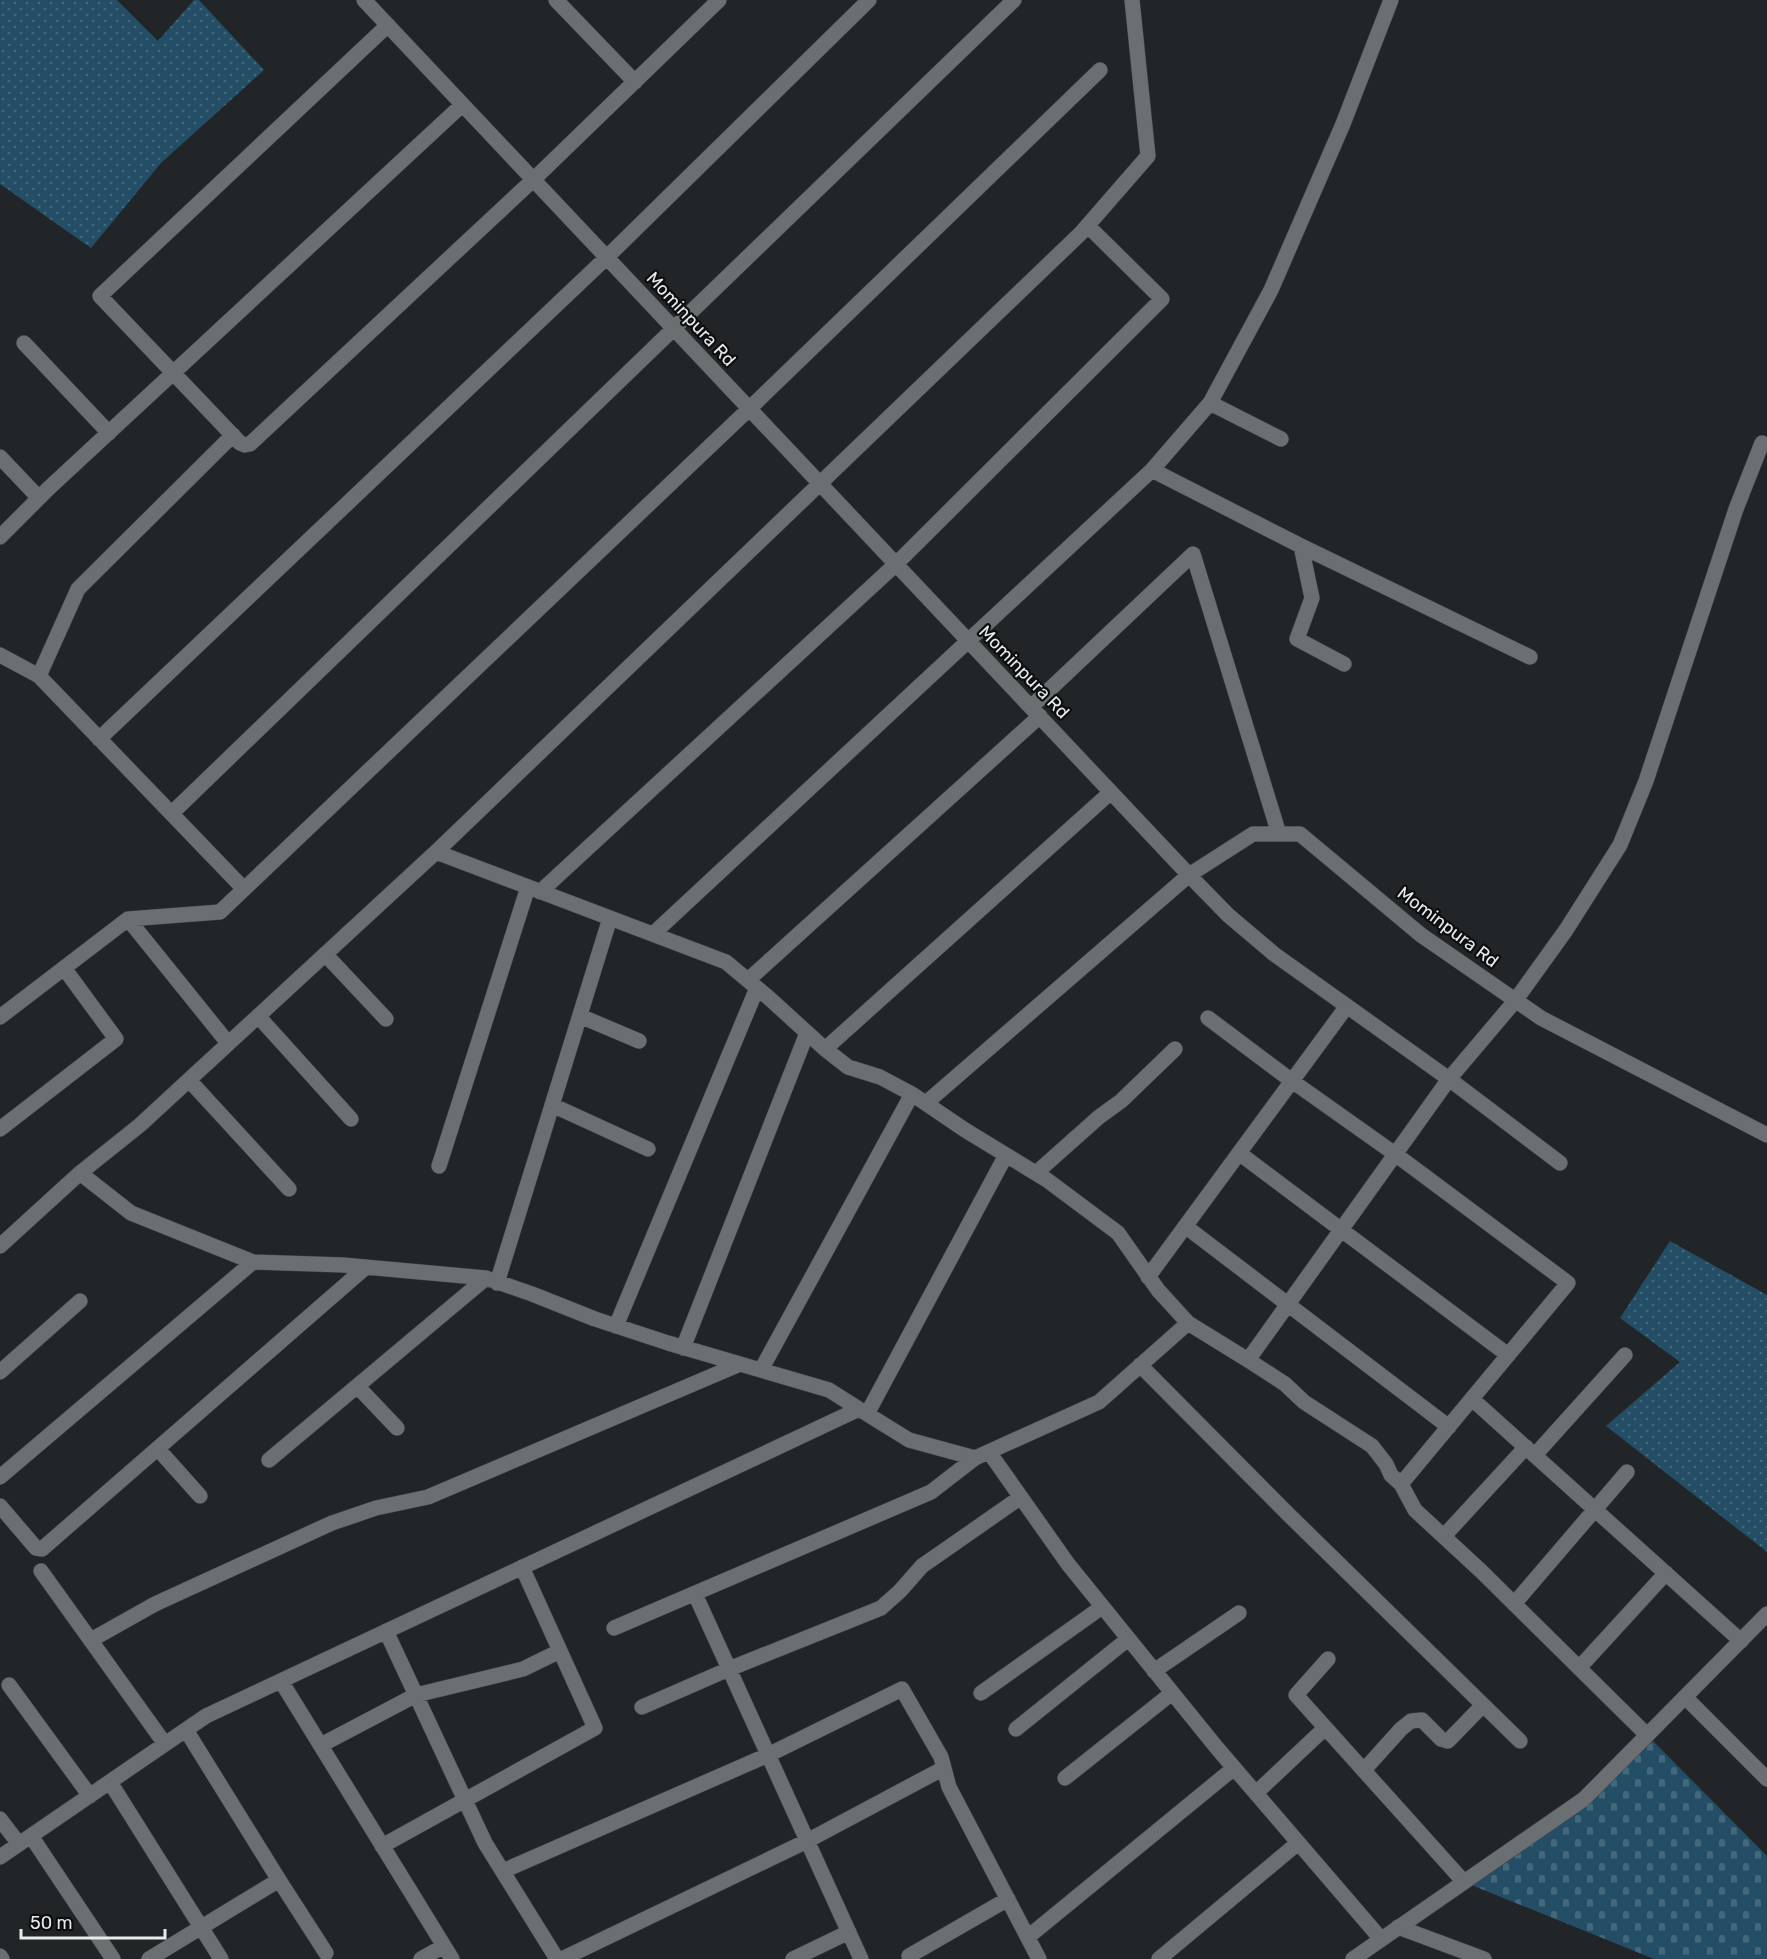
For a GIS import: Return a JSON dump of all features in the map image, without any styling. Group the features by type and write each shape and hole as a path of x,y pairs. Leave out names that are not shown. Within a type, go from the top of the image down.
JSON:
{"street":[{"name":"Mominpura Rd","path":"364,0 1189,875 1253,834 1300,834 1421,935 1515,1002 1540,1018 1767,1135"},
{"path":"556,0 634,82"},
{"path":"388,25 100,296 245,445 250,444 533,180 719,0"},
{"path":"99,738 606,258 869,0"},
{"path":"172,813 1014,0"},
{"path":"0,1246 80,1173 140,1125 436,852 1088,226 1148,156 1132,0"},
{"path":"653,934 1152,470 1210,403 1271,290 1343,124 1391,0"},
{"path":"0,1017 128,919 220,912 749,409 1100,70"},
{"path":"0,537 108,433 462,105"},
{"path":"439,1166 534,890 895,565 1162,299 1088,226"},
{"path":"24,343 108,433"},
{"path":"1210,403 1281,439"},
{"path":"39,676 78,588 233,435"},
{"path":"1248,1360 1449,1079 1515,1002 1566,930 1620,845 1646,781 1736,509 1762,443"},
{"path":"0,457 39,498"},
{"path":"1152,470 1300,546 1530,657"},
{"path":"1300,546 1312,598 1297,639 1344,664"},
{"path":"616,1326 752,984 1035,712 1192,554 1279,834"},
{"path":"0,655 39,676 244,889"},
{"path":"825,1049 1111,792"},
{"path":"436,852 726,962 825,1049 848,1066 880,1077 912,1094 965,1130 1036,1173 1118,1233 1148,1277 1188,1323 1285,1384 1304,1402 1372,1446 1386,1464 1391,1475 1401,1485 1415,1510 1647,1735"},
{"path":"926,1103 1189,875 1228,915 1274,954 1449,1079 1560,1163"},
{"path":"269,1460 492,1281 552,1105 610,918"},
{"path":"128,919 228,1043"},
{"path":"325,954 386,1018"},
{"path":"0,1129 116,1039 64,968"},
{"path":"1148,1277 1347,1006"},
{"path":"258,1016 351,1119"},
{"path":"580,1016 639,1041"},
{"path":"1208,1018 1292,1082 1395,1154 1568,1282 1401,1485"},
{"path":"683,1348 807,1033"},
{"path":"1036,1173 1099,1117 1121,1101 1175,1049"},
{"path":"189,1080 289,1189"},
{"path":"761,1371 912,1094"},
{"path":"552,1105 648,1149"},
{"path":"1239,1153 1508,1355"},
{"path":"0,1857 206,1716 522,1567 863,1411 1006,1155"},
{"path":"80,1173 131,1213 253,1262 366,1267 492,1281 683,1348 829,1390 909,1440 975,1458"},
{"path":"1185,1226 1449,1427"},
{"path":"0,1477 253,1262"},
{"path":"0,1506 36,1548 42,1550 366,1267"},
{"path":"0,1372 80,1301"},
{"path":"614,1628 931,1492 975,1458 1099,1402 1188,1323"},
{"path":"1444,1536 1625,1355"},
{"path":"91,1640 155,1604 332,1523 376,1508 428,1497 740,1364"},
{"path":"1140,1365 1288,1514 1520,1741"},
{"path":"358,1387 397,1428"},
{"path":"1472,1399 1741,1641"},
{"path":"158,1449 200,1496"},
{"path":"989,1452 1068,1564 1102,1607 1234,1768 1381,1939"},
{"path":"1514,1604 1627,1472"},
{"path":"642,1707 729,1669 881,1608 922,1566 1021,1497"},
{"path":"382,1846 595,1728 522,1567"},
{"path":"41,1571 165,1744"},
{"path":"1579,1668 1666,1573"},
{"path":"695,1594 861,1959"},
{"path":"981,1693 1102,1607"},
{"path":"1154,1671 1239,1612"},
{"path":"1353,1959 1584,1799 1767,1614"},
{"path":"386,1631 485,1842 557,1959"},
{"path":"1016,1729 1128,1639"},
{"path":"321,1745 416,1695 523,1669 560,1651"},
{"path":"1328,1659 1296,1695 1464,1882"},
{"path":"281,1681 448,1952 421,1959"},
{"path":"9,1685 90,1796"},
{"path":"503,1871 768,1755 902,1689 941,1757 949,1786 1040,1959"},
{"path":"1065,1778 1172,1693"},
{"path":"1685,1697 1767,1779"},
{"path":"1364,1770 1411,1721 1422,1720 1441,1739 1448,1741 1483,1705"},
{"path":"1256,1793 1325,1728"},
{"path":"186,1730 326,1953"},
{"path":"562,1959 807,1841 944,1768"},
{"path":"1028,1937 1234,1768"},
{"path":"110,1782 221,1959"},
{"path":"0,1819 25,1840 113,1959"},
{"path":"1159,1959 1298,1843"},
{"path":"149,1959 279,1880"},
{"path":"909,1956 1008,1899"},
{"path":"1398,1928 1483,1959"},
{"path":"793,1959 849,1932"}],"green space":[{"path":"0,0 117,0 158,41 194,0 199,0 264,70 161,163 91,248 0,184"},
{"path":"1670,1241 1767,1295 1767,1552 1606,1426 1680,1362 1620,1318"},
{"path":"1647,1735 1767,1856 1767,1959 1654,1959 1464,1882 1584,1799"}]}
